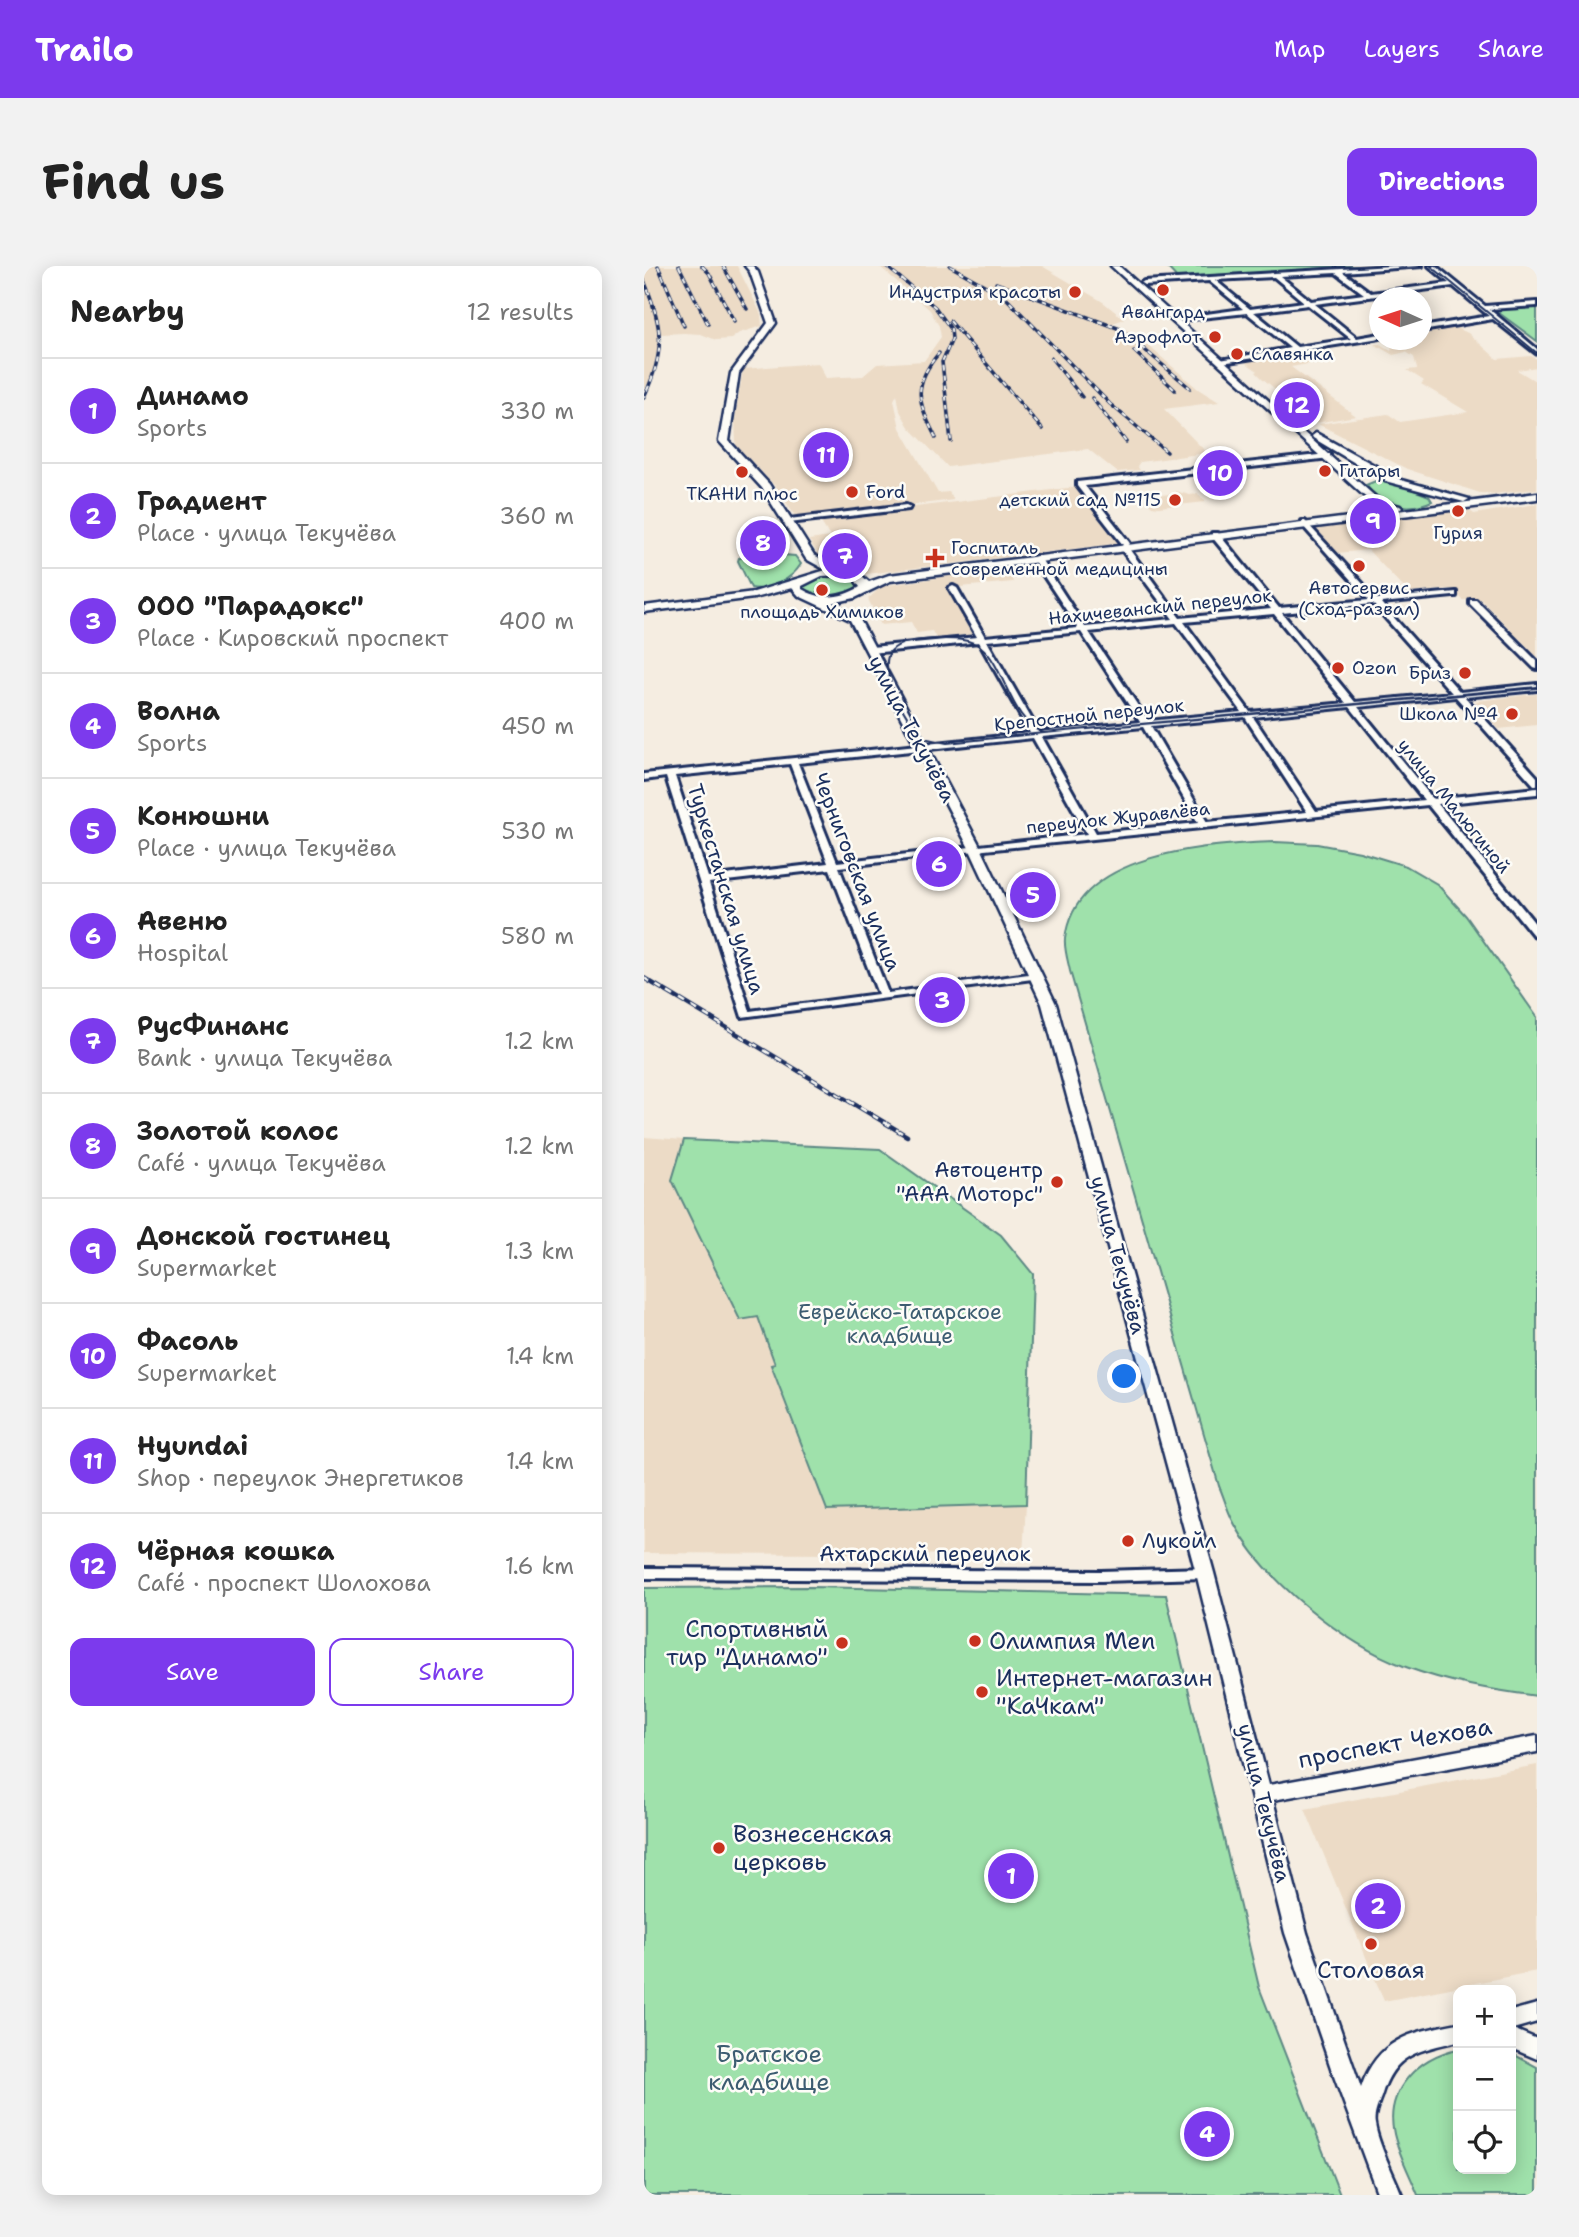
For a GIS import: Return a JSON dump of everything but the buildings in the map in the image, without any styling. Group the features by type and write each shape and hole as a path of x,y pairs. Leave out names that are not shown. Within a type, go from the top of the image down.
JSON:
{"main road":[{"path":"749,266 754,272 772,323 735,373 724,441 766,486 810,558 863,580 854,618 797,590 810,558"},
{"path":"1115,266 1315,435 1368,466 1437,493 1476,499 1537,494"},
{"path":"1124,266 1184,319 1377,503 1391,508 1421,510 1440,502 1437,493"},
{"path":"1360,487 1372,480 1397,479"},
{"path":"754,595 813,598 860,591 889,578 1125,545 1537,494"},
{"path":"644,608 754,595 820,574 886,575 1367,514 1376,509 1377,503"},
{"name":"улица Текучёва","path":"854,618 975,848 1049,1004 1205,1573 1296,1933 1390,2195"},
{"name":"проспект Чехова","path":"1262,1794 1537,1744"},
{"path":"1516,2019 1537,2013"},
{"path":"1362,2123 1374,2077 1386,2059 1411,2043 1453,2033"},
{"path":"1516,2040 1537,2049"}],"street":[{"path":"1144,283 1419,266"},
{"path":"1432,266 1537,352"},
{"path":"1337,271 1369,294"},
{"path":"1275,275 1356,340"},
{"path":"1210,279 1295,349"},
{"path":"1432,287 1455,284"},
{"path":"1184,319 1369,295"},
{"path":"1483,308 1537,304"},
{"path":"1432,327 1494,317"},
{"path":"1226,360 1369,338"},
{"path":"1313,814 1248,715 1080,484 1327,456"},
{"path":"789,521 906,507"},
{"path":"1305,523 1537,783"},
{"name":"улица Малюгиной","path":"1215,535 1537,933"},
{"path":"1036,558 1086,630 1146,725 1204,825"},
{"path":"953,588 985,640 1093,836"},
{"name":"Нахичеванский переулок","path":"871,650 1452,594"},
{"path":"1473,601 1537,666"},
{"name":"Крепостной переулок","path":"644,777 1036,735 1537,687"},
{"name":"Черниговская улица","path":"793,761 884,996"},
{"name":"Туркестанская улица","path":"670,774 746,1015 884,996"},
{"name":"переулок Журавлёва","path":"703,881 975,848 1537,791"},
{"path":"884,996 1036,976"},
{"name":"Ахтарский переулок","path":"644,1573 1101,1576 1205,1573"}],"shaded area":[{"path":"644,266 737,266 761,314 762,326 739,333 731,339 716,340 701,334 661,334 651,379 644,390"},
{"path":"879,266 1042,266 1103,302 1124,319 1113,323 1136,335 1198,389 1219,402 1164,409 1207,453 1140,462 1137,466 1140,470 1117,472 1088,449 948,467 909,427 900,411 897,394 894,400 900,428 938,493 949,492 954,500 797,519 776,487 736,445 735,419 743,369 818,363 826,378 863,376 877,364 924,361 941,337 939,326 930,310"},
{"path":"1452,326 1468,333 1497,359 1531,356 1537,359 1537,367 1517,370 1537,382 1537,489 1480,493 1407,469 1318,424 1388,414 1400,422 1468,412 1421,384 1424,381 1407,370 1417,369 1414,357 1406,352 1393,355 1384,350 1432,350 1432,329"},
{"path":"1310,350 1324,361 1291,367 1356,416 1316,423 1243,361"},
{"path":"1075,487 1122,543 866,574 827,569 809,540 830,537 819,519"},
{"name":"детский сад №115","path":"1176,491 1189,495 1198,494 1206,502 1159,507 1152,506 1145,499 1177,493"},
{"path":"1537,504 1537,657 1519,638 1512,638 1507,633 1512,631 1480,599 1463,600 1453,590 1448,589 1380,596 1375,592 1404,588 1368,550 1337,553 1314,527 1468,509 1474,514"},
{"path":"1024,565 1032,575 1011,576 1013,582 950,588 976,634 936,638 932,631 917,633 911,622 881,625 868,599 882,586"},
{"name":"Школа №4","path":"1537,694 1537,725 1499,729 1475,701"},
{"path":"644,1137 684,1140 672,1180 758,1317 775,1365 771,1366 827,1510 1026,1504 1023,1555 644,1553"},
{"path":"1537,1765 1537,1971 1453,1985 1453,1987 1384,2001 1305,1809"}],"green space":[{"path":"1166,266 1392,266 1179,280"},
{"path":"1537,306 1537,341 1495,310 1498,308"},
{"path":"1378,480 1391,481 1429,496 1432,501 1414,506 1388,502 1366,485"},
{"path":"772,554 795,556 801,564 792,575 779,583 765,588 751,588 739,558"},
{"path":"834,575 853,579 859,587 839,597 816,595 801,590 800,585 822,576"},
{"path":"1275,842 1317,844 1360,852 1406,866 1437,884 1466,916 1537,1017 1537,1696 1471,1685 1422,1673 1382,1657 1357,1643 1308,1607 1264,1565 1233,1521 1219,1486 1070,971 1065,939 1074,910 1093,887 1118,871 1149,859 1182,851"},
{"name":"Еврейско-Татарское кладбище","path":"684,1140 880,1149 1001,1235 1033,1274 1026,1504 827,1510 771,1365 775,1364 758,1317 740,1320 672,1180"},
{"name":"Братское кладбище","path":"812,1587 1166,1595 1259,1987 1340,2195 644,2195 644,1588"},
{"path":"1453,2050 1453,2174 1516,2174 1516,2056 1537,2067 1537,2195 1418,2195 1394,2134 1394,2104 1407,2078 1443,2053"}],"tram line":[{"path":"1431,266 1537,353"},
{"path":"955,639 976,644 989,655 996,666 1023,718 1044,733 947,743 923,738 896,696 888,670 887,659 891,651 913,641 955,639"},
{"path":"1044,733 1537,687"},
{"path":"1044,733 1537,688"}],"railway":[{"path":"658,266 684,326"},
{"path":"679,266 708,324"},
{"path":"702,266 709,273 734,321"},
{"path":"723,266 747,309"},
{"path":"886,266 935,307 951,329 952,339 942,362 951,441"},
{"path":"950,266 1004,296 1110,404 1167,452"},
{"path":"644,280 655,312 659,339 656,366 644,397"},
{"path":"996,283 1120,329 1190,388"},
{"path":"950,321 1042,429"},
{"path":"1134,351 1175,390"},
{"path":"936,438 925,414 920,394 924,375 939,353"},
{"path":"1051,358 1082,397"},
{"path":"1092,398 1126,442"},
{"path":"644,978 907,1136"}],"place":[{"name":"Авангард","path":"1163,290"},
{"name":"Индустрия красоты","path":"1075,292"},
{"name":"Аэрофлот","path":"1215,337"},
{"name":"Славянка","path":"1237,354"},
{"name":"Чёрная кошка","path":"1297,405"},
{"name":"Hyundai","path":"826,455"},
{"name":"Гитары","path":"1325,471"},
{"name":"ТКАНИ плюс","path":"742,472"},
{"name":"Фасоль","path":"1220,473"},
{"name":"Ford","path":"852,492"},
{"name":"детский сад №115","path":"1175,500"},
{"name":"Гурия","path":"1458,511"},
{"name":"Донской гостинец","path":"1373,521"},
{"name":"Золотой колос","path":"763,543"},
{"name":"РусФинанс","path":"845,556"},
{"name":"Госпиталь современной медицины","path":"935,558"},
{"name":"Автосервис (Сход-развал)","path":"1359,566"},
{"name":"площадь Химиков","path":"822,590"},
{"name":"Ozon","path":"1338,668"},
{"name":"Бриз","path":"1465,673"},
{"name":"Школа №4","path":"1512,714"},
{"name":"Авеню","path":"939,864"},
{"name":"Конюшни","path":"1033,895"},
{"name":"ООО \"Парадокс\"","path":"942,1000"},
{"name":"Автоцентр \"ААА Моторс\"","path":"1057,1182"},
{"name":"Лукойл","path":"1128,1541"},
{"name":"Олимпия Men","path":"975,1641"},
{"name":"Спортивный тир \"Динамо\"","path":"842,1643"},
{"name":"Интернет-магазин \"КаЧкам\"","path":"982,1692"},
{"name":"Вознесенская церковь","path":"719,1848"},
{"name":"Динамо","path":"1011,1876"},
{"name":"Градиент","path":"1378,1906"},
{"name":"Столовая","path":"1371,1944"},
{"name":"Волна","path":"1207,2134"}]}
